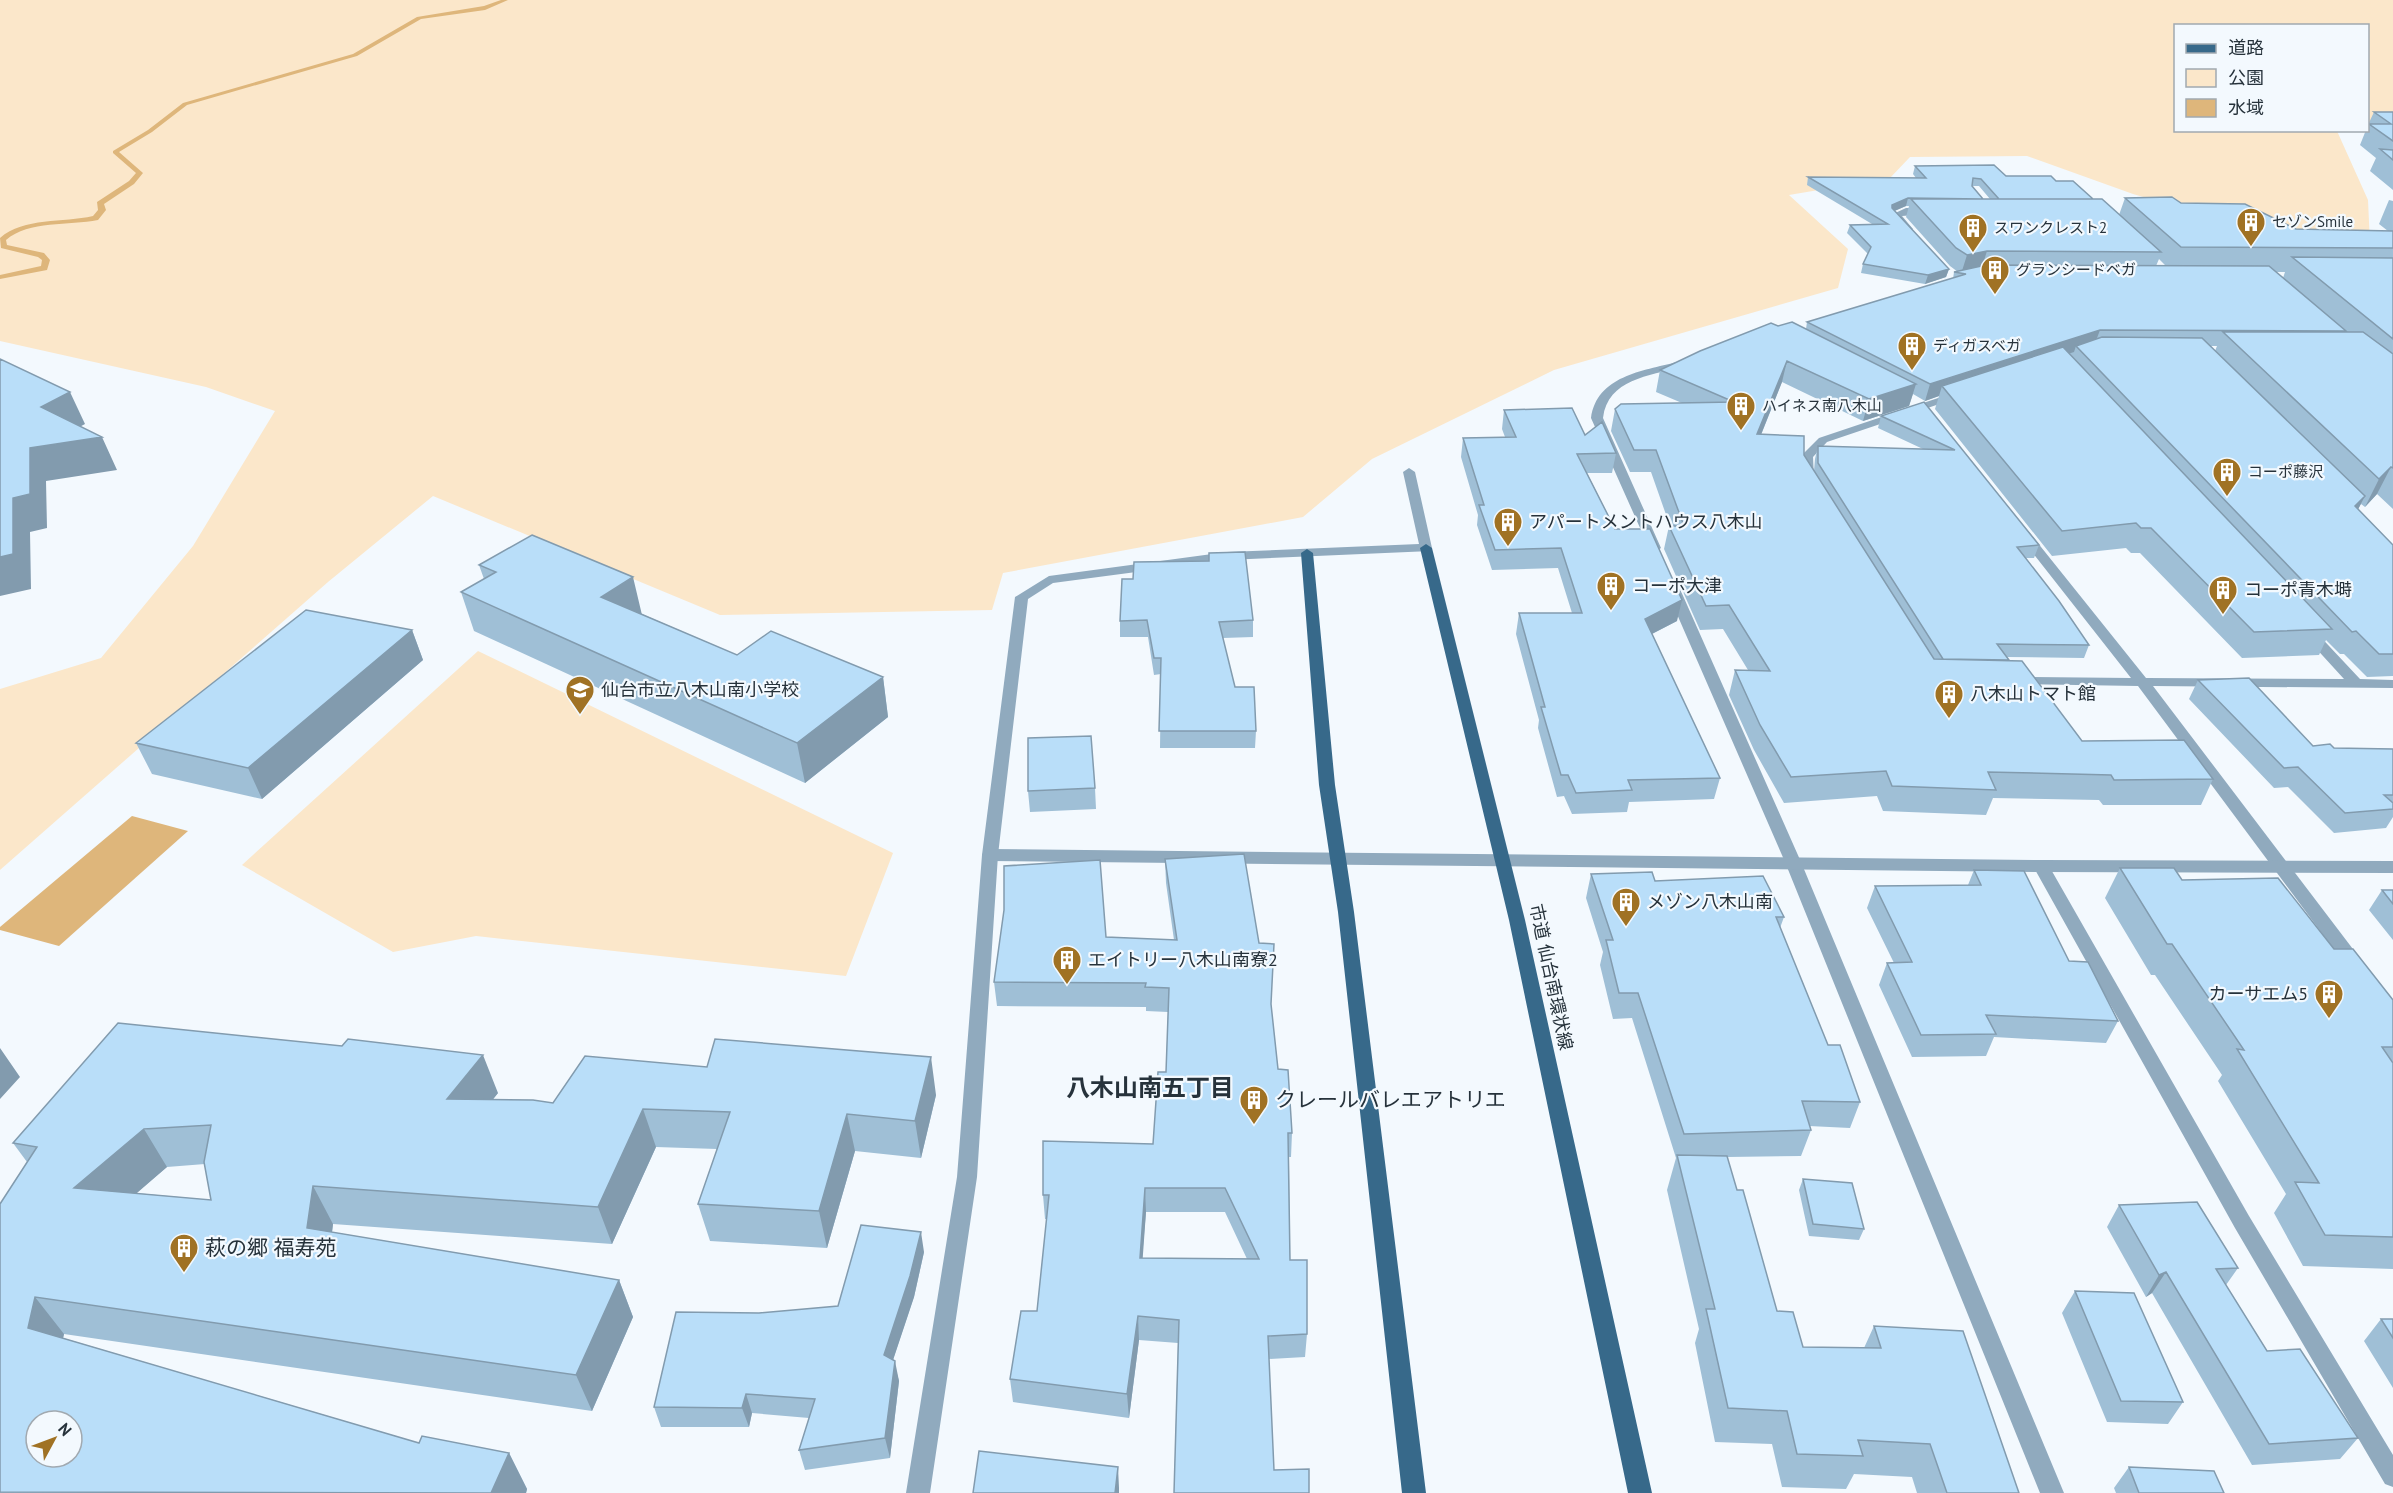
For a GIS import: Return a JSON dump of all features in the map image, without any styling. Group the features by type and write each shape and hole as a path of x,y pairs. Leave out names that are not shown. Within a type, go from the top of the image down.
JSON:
{"main road":[{"name":"市道 仙台南環状線","path":"1426,548 1517,920 1640,1493"},
{"path":"1307,553 1327,785 1338,858 1414,1493"}],"street":[{"path":"1917,238 1896,215 1906,211 1939,211"},
{"path":"1659,559 1598,418 1599,402 1608,391 1632,379 1686,363"},
{"path":"1813,486 1806,476 1807,456 1823,440 1927,410 1968,391"},
{"path":"1903,396 1927,410"},
{"name":"市道 仙台南環状線","path":"1409,472 1426,548"},
{"path":"2018,526 2143,683 2365,979"},
{"path":"918,1493 966,1177 990,855 1022,597 1049,580 1227,556 1426,548"},
{"path":"1669,581 1793,862 2052,1493"},
{"path":"2300,623 2356,684"},
{"path":"2003,680 2393,684"},
{"path":"990,855 2041,866 2393,867"},
{"path":"2041,866 2242,1222 2393,1476"}],"green space":[{"path":"0,0 2393,0 2393,126 2369,128 2369,24 2174,24 2174,132 2337,132 2368,200 2370,244 2198,213 2133,194 2027,156 1910,157 1890,178 1789,195 1848,249 1838,288 1554,370 1372,459 1303,517 1003,573 992,610 720,615 433,496 328,582 0,870 0,689 101,658 193,546 275,411 206,387 0,341"},
{"path":"478,651 893,853 846,976 476,936 393,952 242,865"}],"water":[{"path":"132,816 188,831 59,946 0,930 0,927"}],"building":[{"path":"2374,112 2393,112 2393,141 2369,124 2391,124"},
{"path":"2380,149 2393,150 2393,160"},
{"path":"1994,165 2006,176 2051,176 2056,181 2073,181 2093,199 1999,199 1981,179 1973,178 1972,186 1983,199 1908,198 1892,205 1892,208 1949,269 1928,275 1863,264 1871,247 1850,225 1888,224 1808,177 1926,178 1915,166"},
{"path":"2172,197 2181,203 2245,204 2296,229 2393,231 2393,248 2181,247 2125,198"},
{"path":"1911,199 2102,199 2161,252 1987,251 1967,255 1956,248"},
{"path":"2292,257 2393,258 2393,339"},
{"path":"1986,265 2269,266 2346,331 2100,330 1930,384 1807,322 1966,274 1954,272"},
{"path":"1792,322 1916,384 1869,399 1787,361 1757,434 1804,436 1804,455 1934,659 2022,661 2082,741 2184,740 2213,779 2114,780 2111,775 1988,772 1996,790 1892,786 1886,771 1791,777 1760,725 1735,670 1770,671 1729,605 1706,606 1669,526 1684,526 1656,450 1634,450 1615,409 1621,404 1734,402 1660,370 1700,351 1771,323 1778,326"},
{"path":"2223,332 2363,332 2393,354 2393,468 2391,467 2379,479"},
{"path":"2102,337 2202,338 2365,496 2355,506 2393,545 2393,654 2379,654 2356,631 2352,632 2076,346"},
{"path":"2063,347 2332,629 2254,632 2151,528 2141,528 2136,523 2062,531 1942,386"},
{"path":"0,359 70,392 41,407 102,437 30,448 30,494 13,498 13,554 0,557"},
{"path":"1924,402 2039,545 2017,547 2059,601 2089,645 1997,644 2009,660 1943,659 1818,463 1818,446 1955,450 1881,416"},
{"path":"1572,408 1585,435 1602,422 1616,453 1577,454 1615,529 1650,529 1682,600 1645,619 1720,778 1628,780 1632,790 1576,793 1568,775 1561,775 1541,707 1545,707 1519,613 1582,613 1561,548 1495,550 1479,505 1484,505 1463,438 1516,437 1504,410"},
{"path":"532,535 633,577 601,597 737,655 771,631 883,677 797,743 461,592 496,572 479,565"},
{"path":"1245,552 1253,620 1219,622 1235,687 1254,687 1256,731 1159,731 1161,658 1154,658 1147,620 1120,621 1122,579 1133,579 1134,562 1209,561 1209,553"},
{"path":"306,610 412,630 248,768 136,743"},
{"path":"2249,678 2313,746 2330,744 2334,748 2393,749 2393,795 2384,795 2393,803 2393,809 2345,813 2298,767 2284,768 2198,680"},
{"path":"1091,736 1095,788 1028,791 1028,738"},
{"path":"1244,854 1259,943 1274,944 1271,1004 1278,1069 1288,1070 1292,1133 1288,1133 1290,1260 1307,1260 1307,1334 1268,1336 1274,1470 1309,1469 1309,1493 1174,1493 1179,1320 1138,1316 1127,1394 1010,1379 1021,1311 1037,1311 1049,1195 1043,1195 1043,1141 1153,1144 1158,1072 1166,1072 1169,988 1145,987 1146,983 994,982 1004,910 1004,866 1100,860 1106,937 1177,940 1165,859","holes":["1145,1188 1225,1188 1259,1259 1140,1258"]},
{"path":"2120,868 2174,868 2182,880 2278,878 2334,949 2353,949 2393,1000 2393,1047 2382,1047 2393,1063 2393,1237 2325,1235 2295,1182 2319,1183 2237,1049 2244,1050 2172,944 2167,944"},
{"path":"1974,870 2024,871 2069,961 2088,962 2118,1021 1986,1015 1996,1034 1921,1035 1887,963 1912,962 1875,886 1981,885"},
{"path":"1652,872 1655,881 1763,876 1784,917 1776,917 1828,1045 1840,1045 1860,1102 1802,1101 1811,1130 1684,1134 1638,993 1619,993 1606,940 1613,940 1591,874"},
{"path":"2382,890 2393,890 2393,904"},
{"path":"118,1023 342,1046 348,1039 483,1055 447,1099 533,1100 553,1103 585,1056 707,1067 715,1039 931,1057 915,1121 847,1114 819,1211 698,1204 730,1112 643,1109 598,1207 313,1186 307,1228 619,1280 576,1375 35,1297 28,1328 419,1443 422,1436 509,1453 491,1493 0,1492 0,1204 37,1147 13,1143","holes":["211,1125 204,1162 211,1200 74,1188 144,1129"]},
{"path":"1677,1155 1727,1156 1737,1190 1743,1190 1777,1311 1793,1312 1803,1347 1881,1348 1874,1326 1963,1331 2019,1493 1947,1493 1930,1444 1858,1440 1863,1456 1797,1454 1787,1411 1728,1408 1706,1309 1715,1309"},
{"path":"1803,1179 1852,1183 1864,1229 1813,1224"},
{"path":"2197,1202 2238,1268 2216,1269 2267,1351 2300,1349 2358,1438 2269,1444 2166,1272 2159,1275 2119,1205"},
{"path":"861,1225 921,1232 910,1276 884,1355 895,1361 885,1438 799,1450 815,1399 746,1394 742,1408 654,1407 676,1312 759,1313 838,1306"},
{"path":"2075,1291 2134,1293 2183,1402 2121,1401"},
{"path":"2381,1319 2393,1319 2393,1338"},
{"path":"979,1451 1118,1467 1115,1493 973,1493"},
{"path":"2129,1467 2214,1471 2224,1493 2139,1493"}],"waterway":[{"path":"0,277 44,268 46,260 41,255 4,246 2,240 19,230 95,218 102,210 100,204 127,186 140,173 115,152 150,131 185,104 355,55 419,18 485,8 505,0"}],"place":[{"name":"セゾンSmile","path":"2251,248"},
{"name":"スワンクレスト2","path":"1973,254"},
{"name":"グランシードベガ","path":"1995,296"},
{"name":"ディガスベガ","path":"1912,372"},
{"name":"ハイネス南八木山","path":"1741,432"},
{"name":"コーポ藤沢","path":"2227,498"},
{"name":"アパートメントハウス八木山","path":"1508,548"},
{"name":"コーポ大津","path":"1611,612"},
{"name":"コーポ青木塒","path":"2223,616"},
{"name":"仙台市立八木山南小学校","path":"580,716"},
{"name":"八木山トマト館","path":"1949,720"},
{"name":"メゾン八木山南","path":"1626,928"},
{"name":"エイトリー八木山南寮2","path":"1067,986"},
{"name":"カーサエム5","path":"2329,1020"},
{"name":"クレールバレエアトリエ","path":"1254,1126"},
{"name":"萩の郷 福寿苑","path":"184,1274"}],"district":[{"name":"八木山南五丁目","path":"1150,1088"}]}
